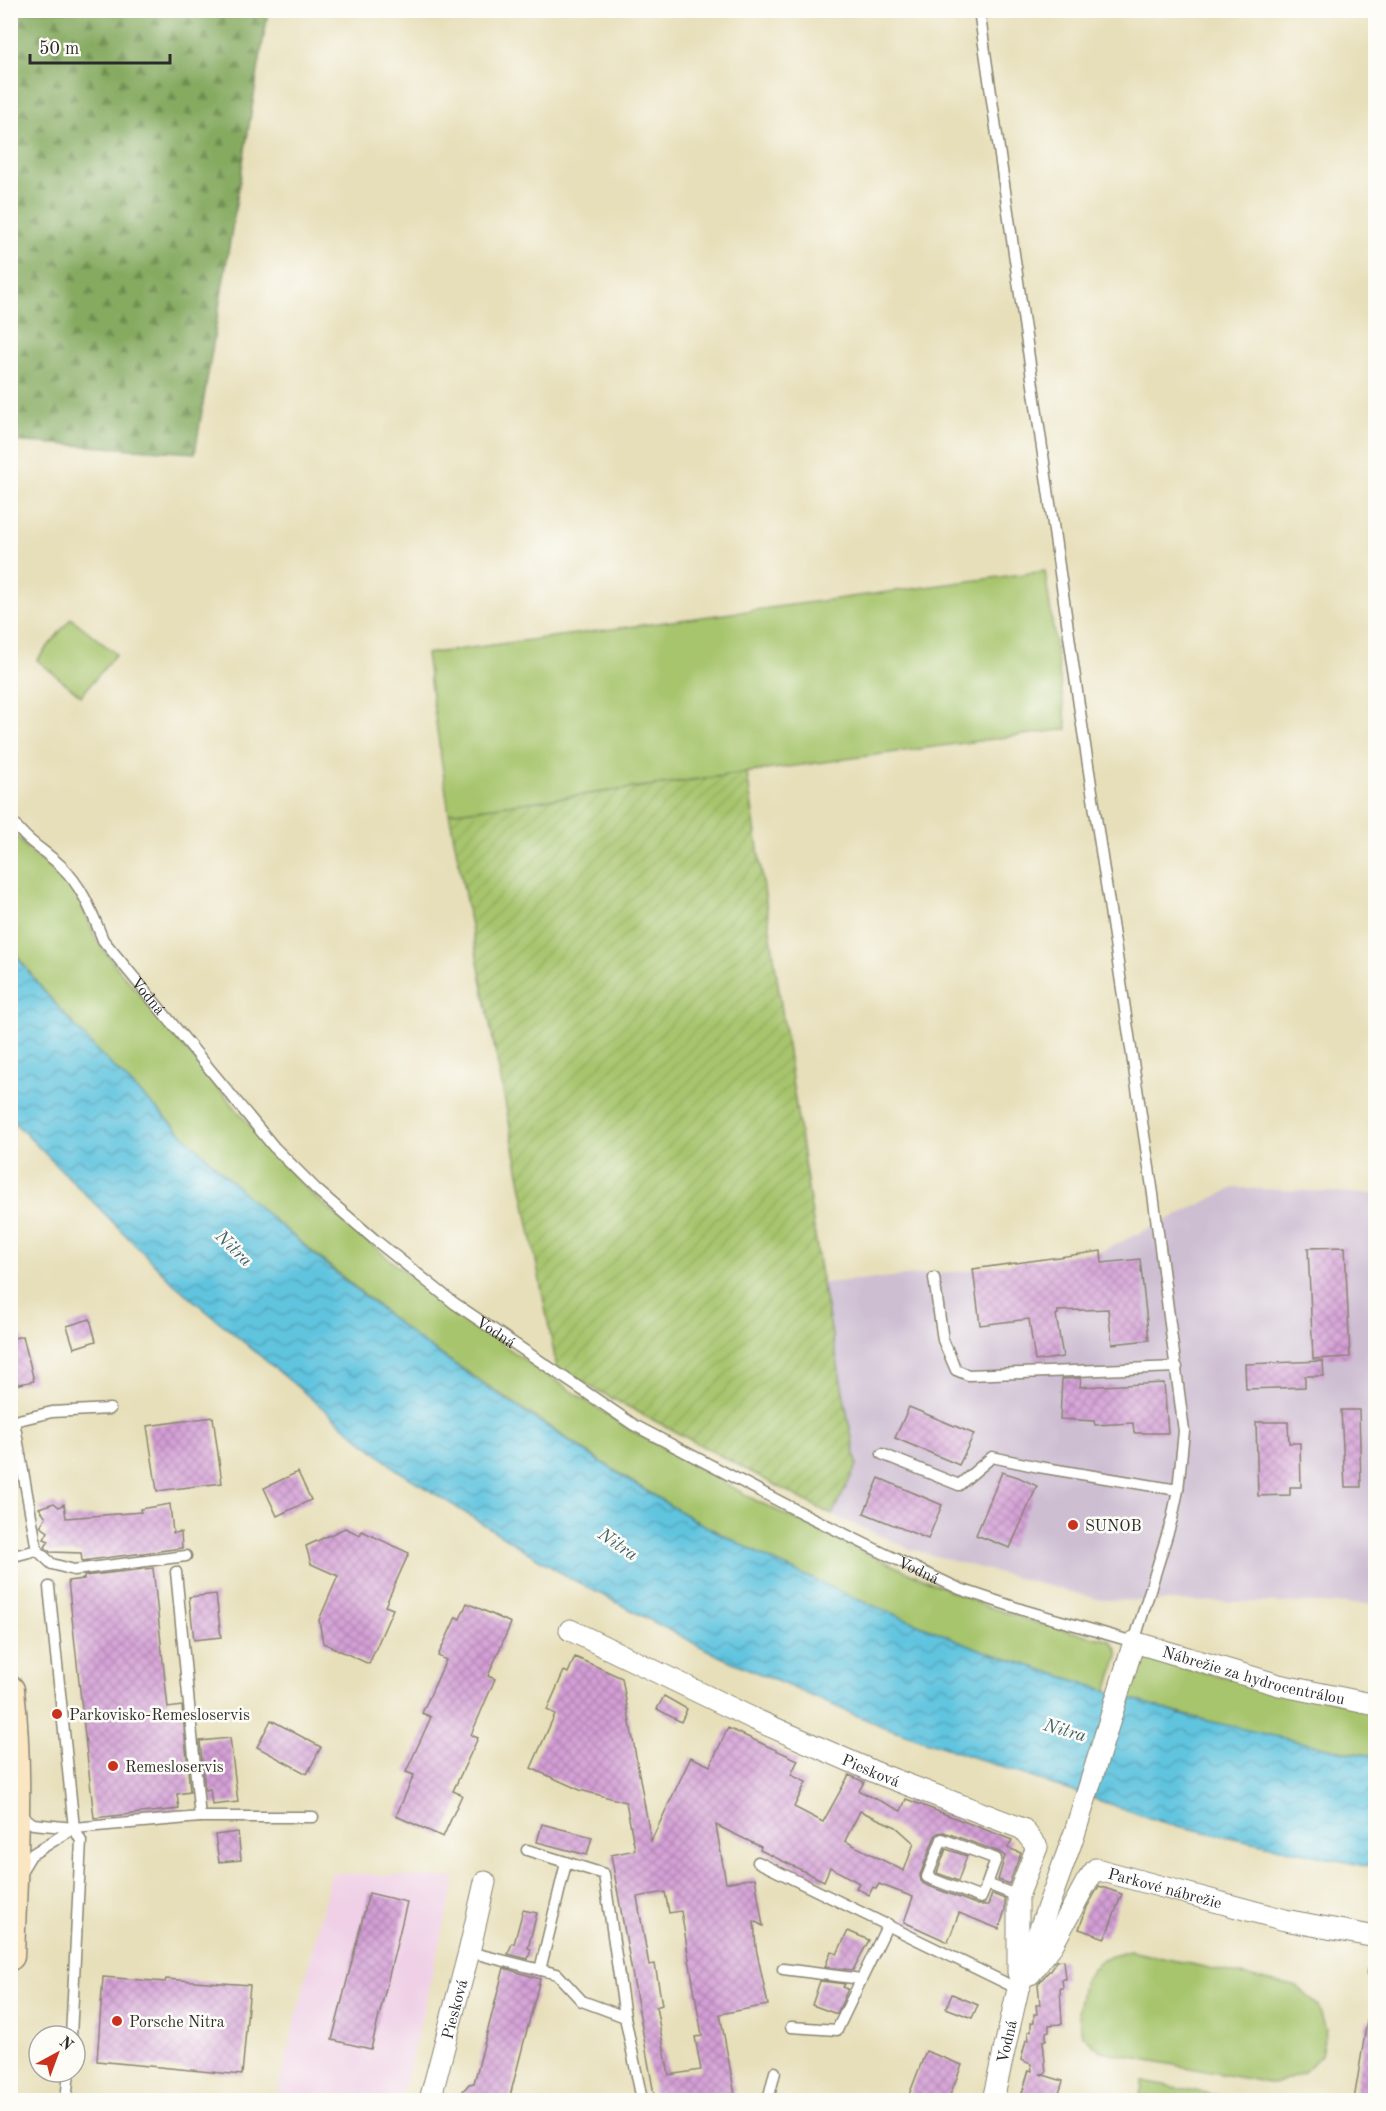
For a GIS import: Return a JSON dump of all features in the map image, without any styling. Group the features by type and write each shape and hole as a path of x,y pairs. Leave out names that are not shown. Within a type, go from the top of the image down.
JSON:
{"main road":[{"path":"10,1690 14,1736 10,1956"}],"street":[{"name":"Piesková","path":"570,1630 764,1724 877,1773 1023,1830 1037,1847 1018,1896 1018,1989"},
{"name":"Vodná","path":"993,2100 1018,1989 1079,1817 1134,1642"},
{"name":"Nábrežie za hydrocentrálou","path":"1134,1642 1279,1685 1376,1705"},
{"name":"Parkové nábrežie","path":"1018,1989 1053,1944 1096,1869 1285,1920 1376,1937"},
{"name":"Piesková","path":"430,2100 485,1882"}],"lane":[{"name":"Vodná","path":"10,818 27,840 60,865 72,878 88,902 103,940 274,1147 318,1190 374,1239 454,1303 634,1425 794,1509 960,1589 1134,1642 1172,1519 1178,1490 1184,1431 1177,1367 979,10"},
{"path":"934,1278 943,1340 956,1370 968,1375 992,1376 1035,1371 1177,1367"},
{"path":"110,1409 52,1412 12,1422 37,1550 52,1564 74,1570 186,1556"},
{"path":"882,1454 959,1485 992,1457 1178,1490"},
{"path":"10,1557 37,1550"},
{"path":"176,1572 201,1817"},
{"path":"49,1587 74,1828 81,1841 72,2024"},
{"path":"14,1809 33,1824 74,1828 201,1817 313,1817"},
{"path":"11,1887 31,1855 74,1828"},
{"path":"942,1839 996,1859 987,1884 981,1898 927,1877 942,1839"},
{"path":"527,1850 604,1874 625,2017 642,2100"},
{"path":"758,1862 888,1923 1018,1989"},
{"path":"540,1970 566,1863"},
{"path":"987,1884 1018,1896"},
{"path":"791,2027 837,2030 888,1923"},
{"path":"469,1952 557,1974 582,2001 625,2017"},
{"path":"783,1969 861,1979"},
{"path":"768,2100 775,2072"},
{"path":"66,2100 68,2084"}],"shaded area":[{"path":"1234,1188 1375,1194 1375,1604 1101,1600 913,1550 832,1515 857,1465 822,1283 1081,1261"},
{"path":"331,1873 456,1878 401,2100 276,2100"}],"green space":[{"path":"10,11 268,11 195,453 11,441"},
{"path":"1045,571 1067,729 449,813 426,654"},
{"path":"71,618 116,654 81,696 37,660"},
{"path":"747,773 822,1283 857,1465 832,1515 557,1369 449,813"},
{"path":"10,828 28,850 65,879 77,895 98,942 115,965 279,1160 314,1196 396,1265 516,1354 629,1429 755,1500 863,1552 983,1605 1040,1624 1111,1641 1118,1651 1118,1656 1107,1691 984,1651 859,1600 777,1563 694,1520 634,1483 415,1337 254,1203 96,1050 44,991 11,948"},
{"path":"1142,1659 1375,1709 1375,1756 1249,1731 1125,1698 1136,1662"},
{"path":"1130,1951 1298,1987 1318,2006 1326,2029 1321,2055 1304,2072 1274,2084 1101,2051 1082,2034 1078,2010 1084,1980 1102,1959"},
{"path":"1143,2081 1237,2099 1139,2100"}],"water":[{"name":"Nitra","path":"10,948 96,1050 254,1203 415,1337 487,1387 633,1483 694,1520 777,1563 859,1600 984,1651 1182,1715 1345,1752 1375,1756 1375,1868 1168,1824 879,1725 721,1657 566,1576 397,1470 174,1284 11,1119"}],"building":[{"path":"1345,1247 1350,1357 1313,1359 1308,1248"},
{"path":"1101,1251 1102,1263 1140,1259 1149,1340 1112,1344 1108,1309 1058,1311 1056,1315 1063,1357 1035,1361 1029,1319 980,1325 973,1269"},
{"path":"90,1319 96,1341 74,1348 67,1326"},
{"path":"23,1336 34,1381 10,1386 10,1339"},
{"path":"1323,1361 1324,1376 1305,1376 1305,1387 1246,1389 1245,1364"},
{"path":"1081,1378 1080,1387 1164,1383 1168,1433 1134,1433 1133,1423 1095,1425 1094,1421 1060,1419 1062,1379"},
{"path":"909,1407 974,1434 959,1465 895,1438"},
{"path":"1341,1410 1359,1410 1361,1487 1345,1487"},
{"path":"213,1417 222,1483 157,1491 147,1426"},
{"path":"1256,1422 1288,1422 1289,1443 1300,1443 1301,1487 1290,1487 1290,1495 1258,1496"},
{"path":"298,1472 311,1500 277,1516 264,1488"},
{"path":"1002,1472 1037,1486 1010,1548 976,1535"},
{"path":"879,1478 942,1505 928,1539 864,1513"},
{"path":"54,1503 59,1507 64,1504 66,1518 141,1512 140,1509 170,1504 173,1533 181,1532 182,1548 82,1561 81,1553 50,1552 45,1547 49,1541 44,1539 48,1532 40,1526 46,1517 39,1508"},
{"path":"345,1528 360,1535 362,1531 409,1553 385,1606 393,1609 369,1664 323,1643 319,1620 338,1576 311,1564 306,1546"},
{"path":"153,1568 168,1708 182,1706 190,1792 177,1794 179,1809 94,1818 68,1581 84,1579 84,1576"},
{"path":"216,1594 221,1637 194,1640 189,1597"},
{"path":"467,1603 511,1623 488,1676 495,1679 471,1735 478,1738 453,1791 462,1795 443,1837 396,1816 414,1775 406,1772 431,1717 422,1713 446,1660 438,1656 456,1617 460,1619"},
{"path":"575,1657 622,1678 651,1841 691,1757 710,1766 728,1728 798,1760 791,1775 806,1782 794,1807 823,1822 849,1775 864,1782 859,1791 901,1811 906,1799 1012,1840 1008,1848 1021,1853 1009,1884 998,1880 1005,1856 944,1832 935,1836 920,1875 924,1884 978,1905 988,1905 992,1894 1005,1899 1005,1910 999,1929 959,1913 948,1942 904,1922 913,1897 879,1884 876,1889 873,1887 869,1895 856,1888 859,1883 830,1867 824,1881 760,1850 761,1847 716,1825 726,1883 755,1878 763,1926 754,1921 756,1948 768,2005 720,2014 736,2100 655,2100 611,1855 635,1850 626,1802 580,1790 531,1768 555,1714 547,1710 564,1671 568,1673","holes":["860,1811 896,1827 914,1843 904,1871 845,1841","665,1892 669,1913 681,1911 702,2036 695,2037 701,2070 669,2075 656,2007 662,2005 655,1964 649,1965 637,1897"]},
{"path":"664,1696 687,1709 681,1722 657,1709"},
{"path":"271,1720 321,1747 307,1774 257,1747"},
{"path":"230,1738 238,1802 212,1805 210,1789 205,1790 200,1741"},
{"path":"542,1824 592,1837 587,1855 537,1842"},
{"path":"238,1832 241,1860 219,1862 215,1835"},
{"path":"946,1849 967,1856 958,1881 937,1873"},
{"path":"1099,1886 1122,1894 1105,1938 1079,1929 1087,1907"},
{"path":"369,1893 407,1902 371,2049 332,2040"},
{"path":"523,1910 537,1913 528,1948 531,1949 528,1959 508,1954 512,1943 514,1944"},
{"path":"848,1931 869,1940 853,1970 825,1967 831,1951 837,1954"},
{"path":"1064,1960 1066,1979 1062,1979 1063,1988 1060,1988 1062,2024 1049,2025 1046,2040 1043,2041 1046,2073 1040,2074 1063,2081 1057,2100 1020,2100 1029,2070 1032,2071 1031,2064 1021,2060 1026,2040 1029,2040 1028,2032 1031,2031 1031,2023 1034,2022 1034,2014 1037,2014 1036,2005 1040,2005 1038,1984 1051,1971 1056,1961"},
{"path":"504,1968 540,1979 509,2100 465,2100 463,2091 469,2084 474,2083"},
{"path":"103,1977 250,1985 242,2075 97,2061"},
{"path":"820,1981 845,1984 843,1987 848,1989 837,2014 812,2005"},
{"path":"952,1994 978,2005 972,2018 946,2008"},
{"path":"1367,2021 1376,2022 1376,2100 1354,2100"},
{"path":"926,2051 962,2065 948,2100 907,2100"}],"place":[{"name":"SUNOB","path":"1073,1525"},
{"name":"Parkovisko-Remesloservis","path":"57,1714"},
{"name":"Remesloservis","path":"113,1766"},
{"name":"Porsche Nitra","path":"117,2021"}]}
